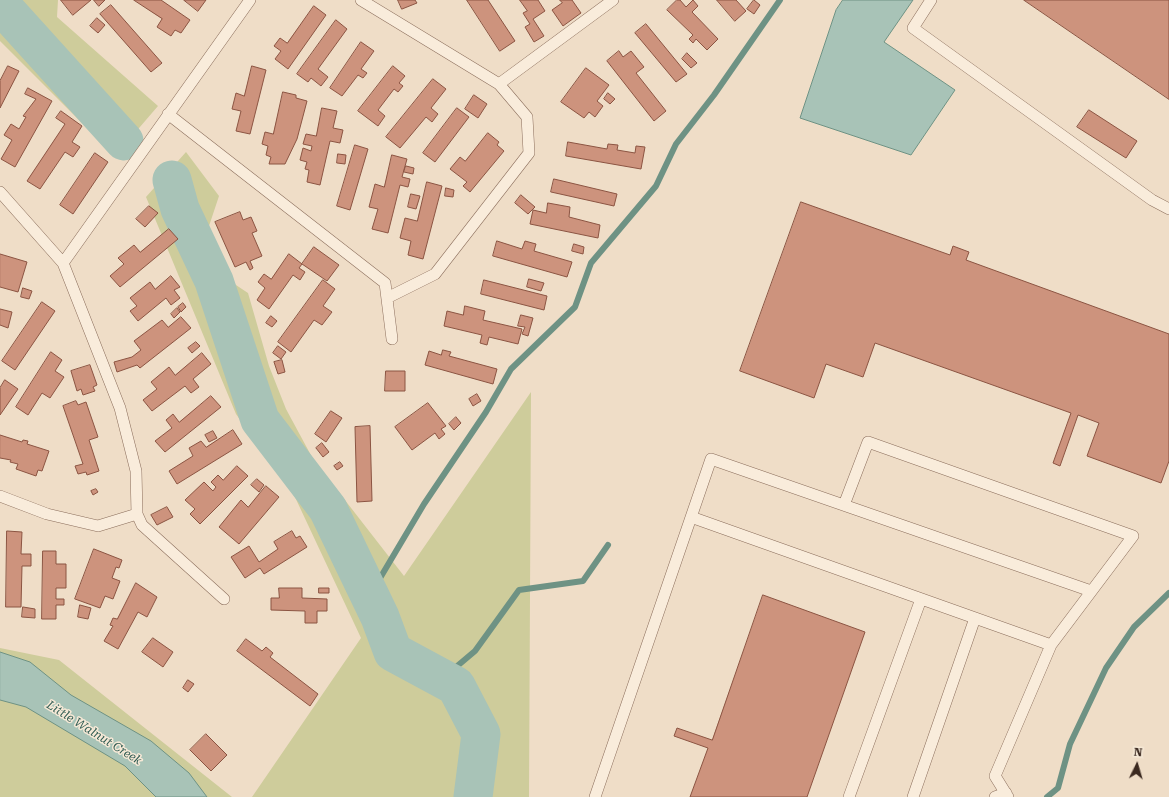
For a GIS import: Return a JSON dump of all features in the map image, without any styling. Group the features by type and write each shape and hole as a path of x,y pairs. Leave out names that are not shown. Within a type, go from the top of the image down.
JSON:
{"lane":[{"path":"63,263 250,0"},
{"path":"361,0 498,84 527,117 529,153 435,274 387,298"},
{"path":"498,84 613,0"},
{"path":"931,0 912,28 1152,200 1169,209"},
{"path":"168,114 385,283 392,339"},
{"path":"0,192 63,263 120,408 136,471 137,514 142,525 224,600"},
{"path":"844,505 868,442 1133,536 1051,645 994,776 1003,796"},
{"path":"595,797 711,459 1091,591"},
{"path":"0,496 47,514 98,526 137,514"},
{"path":"691,517 1051,645"},
{"path":"849,797 921,599"},
{"path":"913,797 975,618"}],"shaded area":[{"path":"0,0 58,0 57,17 158,106 115,156 0,41"},
{"path":"186,152 219,196 208,229 233,283 248,293 269,366 286,409 313,459 404,576 531,392 529,797 252,797 361,638 294,495 236,414 146,197"},
{"path":"0,648 59,660 232,797 0,797"}],"water":[{"path":"843,0 913,0 884,42 955,90 911,155 800,118 836,10"},
{"name":"Little Walnut Creek","path":"0,652 30,662 71,695 151,741 189,773 207,797 156,797 125,766 26,707 0,700"}],"building":[{"path":"61,0 91,0 73,15"},
{"path":"94,0 105,0 99,6"},
{"path":"134,0 161,0 190,20 181,33 175,30 171,36 157,27 162,19"},
{"path":"184,0 206,0 198,11"},
{"path":"398,0 415,0 417,3 402,9"},
{"path":"467,0 488,0 515,41 500,51"},
{"path":"520,0 538,0 545,11 533,19 544,36 534,42 525,27 530,24 523,13 527,11"},
{"path":"560,0 572,0 581,13 563,26 552,10 562,3"},
{"path":"677,0 680,0 686,7 693,0 698,6 692,12 718,39 707,50 696,39 693,43 689,39 693,35 667,10"},
{"path":"717,0 736,0 746,11 735,21"},
{"path":"754,0 760,5 754,14 747,9"},
{"path":"1024,0 1169,0 1169,99"},
{"path":"111,5 162,63 151,72 100,14"},
{"path":"314,6 326,15 288,69 275,59 281,51 274,46 280,38 287,43"},
{"path":"97,18 105,25 98,33 90,26"},
{"path":"336,20 347,29 318,69 328,77 321,86 311,78 308,82 297,74"},
{"path":"646,24 687,74 676,82 635,33"},
{"path":"361,42 374,51 361,69 367,73 363,78 358,75 342,96 330,88"},
{"path":"619,51 623,57 631,51 644,67 636,73 666,111 654,121 607,61"},
{"path":"687,53 697,63 691,68 682,59"},
{"path":"8,66 19,71 0,108 0,81"},
{"path":"252,66 266,70 250,134 236,131 241,111 232,109 236,93 244,96"},
{"path":"393,66 405,76 399,83 403,86 398,92 394,89 378,110 385,116 378,126 358,111"},
{"path":"586,68 609,85 597,101 603,106 595,117 589,112 584,118 561,102"},
{"path":"433,79 446,89 431,108 438,114 432,122 426,117 400,148 386,137"},
{"path":"28,88 52,101 15,167 1,159 12,140 4,135 11,124 19,129 26,117 23,116 36,99 25,94"},
{"path":"283,92 296,95 296,98 307,101 297,139 285,164 269,164 271,157 266,155 268,146 262,144 265,132 273,134"},
{"path":"608,93 615,99 610,104 604,99"},
{"path":"474,95 487,104 478,118 465,109"},
{"path":"322,108 337,111 333,128 343,130 340,143 330,141 320,185 307,182 309,170 305,169 307,162 300,160 303,148 311,151 312,146 303,144 306,134 316,136"},
{"path":"457,108 469,117 435,162 423,153"},
{"path":"1089,110 1137,141 1126,158 1077,127"},
{"path":"61,111 82,126 72,142 80,147 73,157 65,152 40,189 27,181 65,124 56,118"},
{"path":"488,133 499,142 497,145 504,151 470,192 463,186 467,182 450,169 460,157 465,161"},
{"path":"568,142 607,149 608,144 618,145 617,150 635,153 636,146 645,147 641,169 566,156"},
{"path":"355,145 368,149 350,210 337,206"},
{"path":"95,153 108,162 73,214 60,205"},
{"path":"338,154 346,155 345,164 337,163"},
{"path":"392,155 407,159 402,177 410,179 408,187 400,185 388,233 372,229 378,209 369,207 375,184 384,187"},
{"path":"406,166 414,168 413,174 404,172"},
{"path":"554,179 617,194 614,206 551,192"},
{"path":"427,182 442,186 423,259 408,255 411,241 400,238 405,218 417,221"},
{"path":"446,188 454,190 453,197 445,196"},
{"path":"411,194 420,196 416,209 408,207"},
{"path":"521,195 535,207 528,214 515,203"},
{"path":"801,202 950,255 953,246 969,252 966,260 1169,334 1169,461 1161,483 1087,456 1099,423 1078,415 1060,466 1053,463 1071,413 875,343 863,377 826,364 814,398 740,371"},
{"path":"548,203 570,207 569,217 600,225 598,238 530,224 533,210 546,213"},
{"path":"149,206 158,213 145,227 136,219"},
{"path":"240,212 243,220 251,217 257,231 252,233 262,256 250,261 253,268 250,270 246,262 235,267 215,222"},
{"path":"169,229 178,239 120,287 110,276 124,264 118,258 134,245 140,252"},
{"path":"497,241 522,249 525,241 536,244 534,251 572,262 567,277 493,256"},
{"path":"574,244 584,247 583,254 572,251"},
{"path":"314,247 339,265 327,281 302,264"},
{"path":"0,254 27,262 18,292 0,287"},
{"path":"289,254 302,264 299,268 305,272 300,280 293,275 269,309 257,300 265,288 258,282 264,274 271,279"},
{"path":"171,276 180,287 174,290 180,298 171,305 166,298 138,321 130,311 137,306 130,298 150,282 155,289"},
{"path":"529,279 544,283 541,291 527,287"},
{"path":"323,280 335,289 323,306 332,312 322,325 314,320 291,352 278,342"},
{"path":"484,280 547,296 544,310 481,294"},
{"path":"23,288 32,291 29,299 21,297"},
{"path":"42,302 55,311 15,370 2,361"},
{"path":"183,303 186,307 181,312 178,307"},
{"path":"465,306 485,311 483,320 522,329 518,344 489,337 487,345 480,343 482,335 444,326 447,311 463,315"},
{"path":"177,308 180,312 174,318 171,314"},
{"path":"0,309 12,312 8,328 0,325"},
{"path":"521,315 533,318 528,336 522,334 525,327 518,326"},
{"path":"271,316 277,321 272,327 266,323"},
{"path":"181,317 191,328 140,368 137,365 117,372 114,362 132,357 141,350 134,341 162,320 168,327"},
{"path":"196,342 200,346 192,353 188,348"},
{"path":"278,346 286,352 281,359 273,353"},
{"path":"443,350 451,352 449,356 497,369 493,384 425,365 429,351 441,355"},
{"path":"51,352 62,360 55,371 64,377 50,398 42,393 28,415 16,407"},
{"path":"202,353 211,364 193,379 199,387 191,393 185,386 152,411 143,400 157,389 151,382 169,367 175,375"},
{"path":"282,360 285,372 278,374 274,362"},
{"path":"90,365 97,385 93,387 95,391 83,395 81,389 77,391 71,371"},
{"path":"386,371 405,371 405,391 385,391"},
{"path":"5,380 18,389 0,415 0,388"},
{"path":"477,394 481,401 473,406 469,399"},
{"path":"211,396 221,407 165,452 155,441 172,428 166,420 173,414 179,422"},
{"path":"76,401 78,405 86,402 98,437 89,440 99,471 87,475 86,472 78,474 75,466 83,464 63,406"},
{"path":"428,403 446,426 441,429 445,434 439,439 435,433 412,450 395,427"},
{"path":"331,411 342,418 326,442 315,434"},
{"path":"456,417 461,423 454,430 449,424"},
{"path":"370,426 372,501 357,502 355,427"},
{"path":"233,430 242,444 177,484 169,471 193,456 189,448 201,441 206,447"},
{"path":"213,431 217,438 209,442 205,435"},
{"path":"0,435 22,442 23,440 28,441 27,444 49,451 42,471 38,470 36,476 16,469 18,464 10,462 11,460 0,458"},
{"path":"322,443 329,452 323,457 316,448"},
{"path":"340,462 343,466 337,470 334,466"},
{"path":"237,466 248,476 200,524 190,514 195,509 185,500 204,482 213,491 216,487 211,482 218,475 223,480"},
{"path":"257,479 264,485 259,492 251,485"},
{"path":"266,486 279,497 239,544 219,527 241,500 248,507"},
{"path":"96,489 98,492 93,495 91,491"},
{"path":"167,507 173,517 157,525 151,515"},
{"path":"7,531 22,532 21,554 31,554 31,566 22,566 21,607 6,607"},
{"path":"292,531 296,538 300,536 307,547 264,574 260,568 245,578 231,557 249,546 259,562 278,549 274,542"},
{"path":"94,549 122,560 119,568 116,567 112,578 120,581 113,599 105,596 100,608 75,599"},
{"path":"43,551 56,551 56,564 66,564 66,588 56,588 56,599 64,599 64,605 56,605 56,619 42,619"},
{"path":"136,583 157,597 147,617 138,612 118,649 104,641 113,626 110,625 113,618 117,619"},
{"path":"279,588 302,588 302,598 327,599 327,611 317,611 317,623 305,623 305,611 271,610 271,598 279,598"},
{"path":"319,588 329,588 329,593 319,593"},
{"path":"763,595 865,632 807,797 690,797 708,748 674,736 677,728 712,740"},
{"path":"80,605 91,608 88,619 78,617"},
{"path":"23,607 35,609 35,618 22,617"},
{"path":"153,638 173,652 163,667 142,652"},
{"path":"246,639 262,651 266,647 273,653 270,657 318,694 310,706 237,651"},
{"path":"188,680 194,684 188,692 183,688"},
{"path":"206,734 227,755 211,771 190,750"}],"waterway":[{"path":"370,595 424,504 486,412 511,369 575,307 591,263 656,186 676,144 714,95 780,0"},
{"path":"0,4 124,141"},
{"path":"172,180 180,209 214,281 260,420 328,509 380,617 393,652 456,686 481,734 473,797"},
{"path":"443,678 475,651 519,590 583,581 608,545"},
{"path":"1047,797 1058,788 1070,744 1106,668 1134,627 1169,593"}]}
